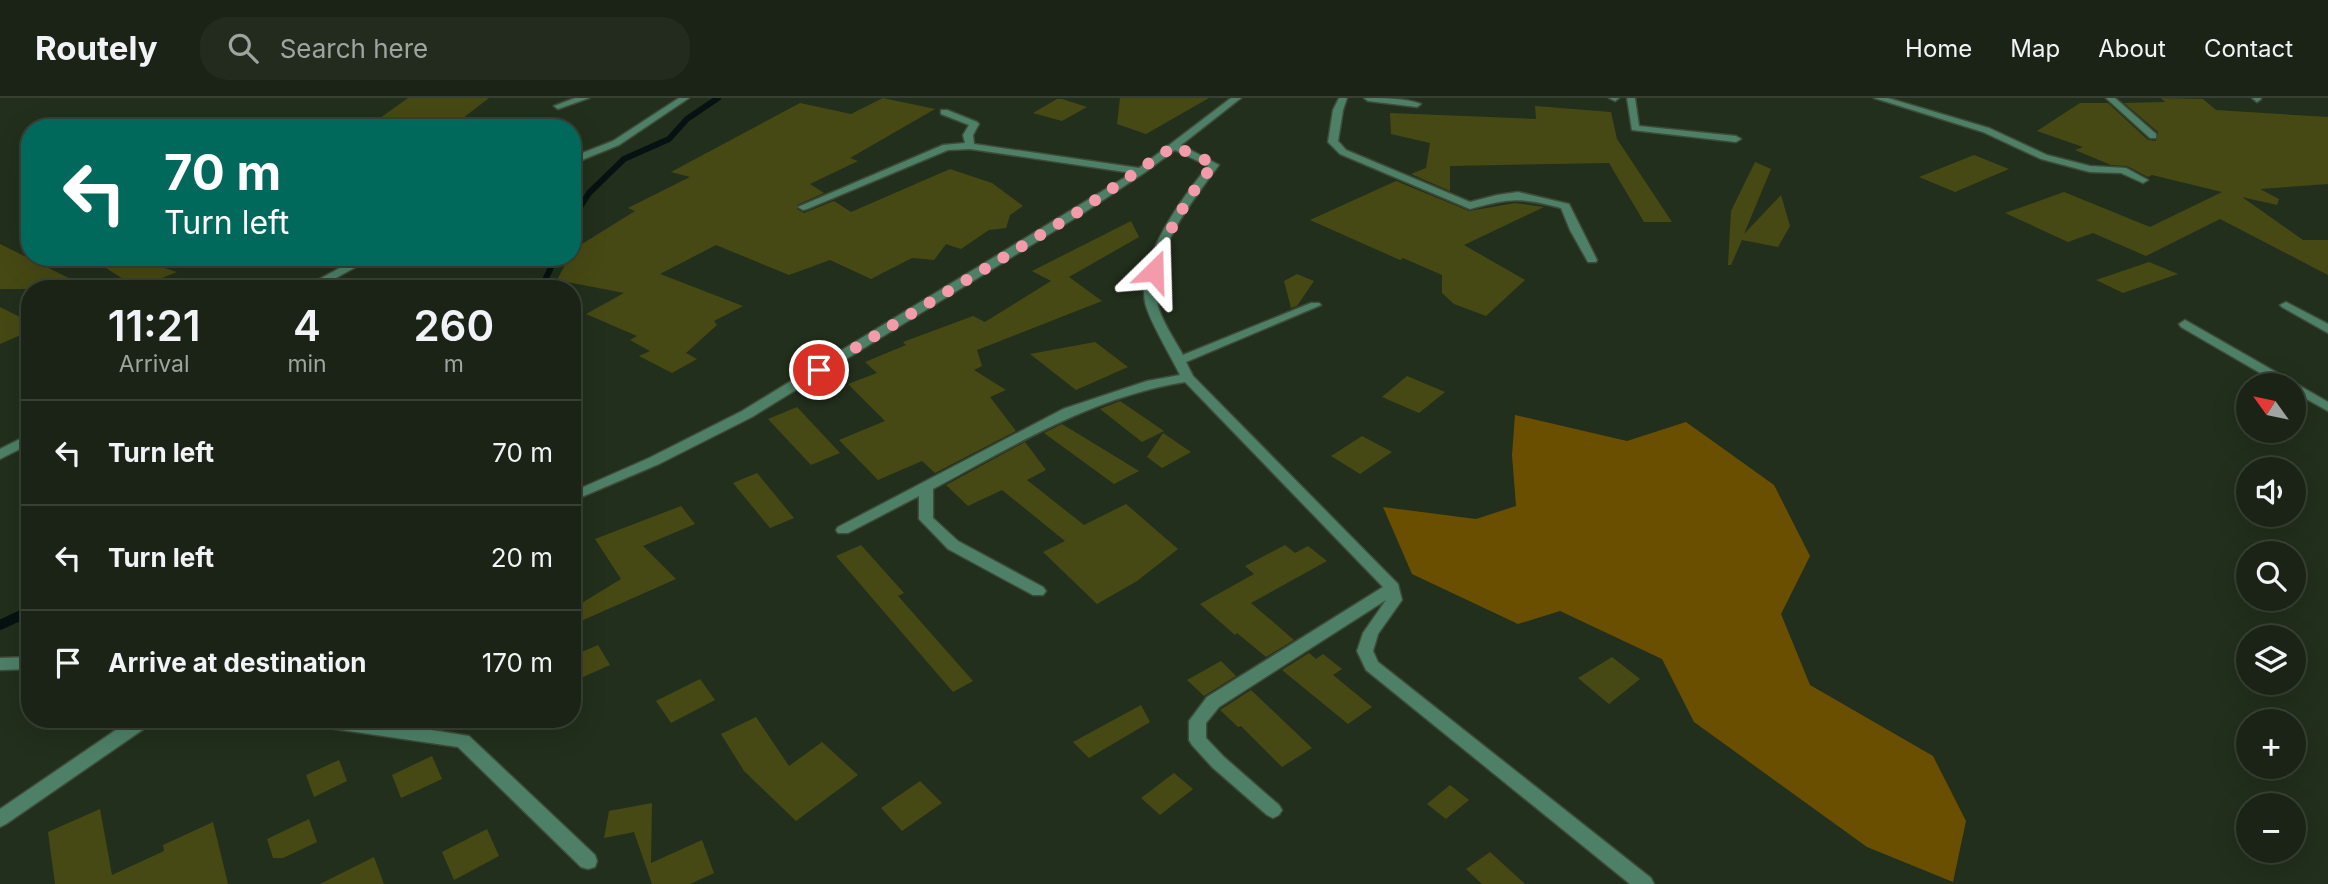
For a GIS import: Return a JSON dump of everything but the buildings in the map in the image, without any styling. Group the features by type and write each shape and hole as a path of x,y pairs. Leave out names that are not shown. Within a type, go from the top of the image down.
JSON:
{"street":[{"path":"558,106 585,98"},
{"path":"581,157 616,143 685,98"},
{"path":"581,493 654,461 747,414 1081,210 1141,171 1237,98"},
{"path":"1343,98 1338,110 1334,142 1343,152 1470,206 1498,195 1522,194 1565,206 1574,230 1592,260"},
{"path":"1368,98 1417,104"},
{"path":"1632,98 1635,128 1736,139"},
{"path":"1878,98 1986,130 2044,157 2090,169 2123,170 2143,180"},
{"path":"2110,98 2153,136"},
{"path":"944,112 974,124 968,135 970,146"},
{"path":"803,208 946,147 970,146 1141,171"},
{"path":"1174,146 1214,164 1194,189 1160,252 1149,289 1151,303 1188,378 1393,588 1394,600 1371,633 1365,651 1372,666 1644,884"},
{"path":"324,280 349,266"},
{"path":"1179,361 1315,305"},
{"path":"2286,306 2328,329"},
{"path":"2185,324 2270,373"},
{"path":"844,530 1068,412 1150,384 1188,378"},
{"path":"2306,394 2328,407"},
{"path":"2,451 21,442"},
{"path":"926,487 926,519 953,545 1038,591"},
{"path":"1273,810 1218,762 1198,740 1197,720 1213,702 1393,588"},
{"path":"0,664 21,663"},
{"path":"0,818 132,728"},
{"path":"376,728 463,741 588,861"}],"shaded area":[{"path":"1515,415 1627,441 1686,422 1774,485 1810,556 1781,614 1810,685 1933,756 1966,821 1953,882 1867,847 1694,722 1662,659 1560,611 1518,624 1412,574 1383,507 1476,519 1516,506 1512,455"}],"waterway":[{"path":"581,206 589,193 624,159 669,139 687,119 718,98"},
{"path":"545,280 552,266"},
{"path":"0,625 21,615"}],"route":[{"path":"819,370 1081,210 1174,146 1214,164 1194,189 1160,252 1154,271"}]}
